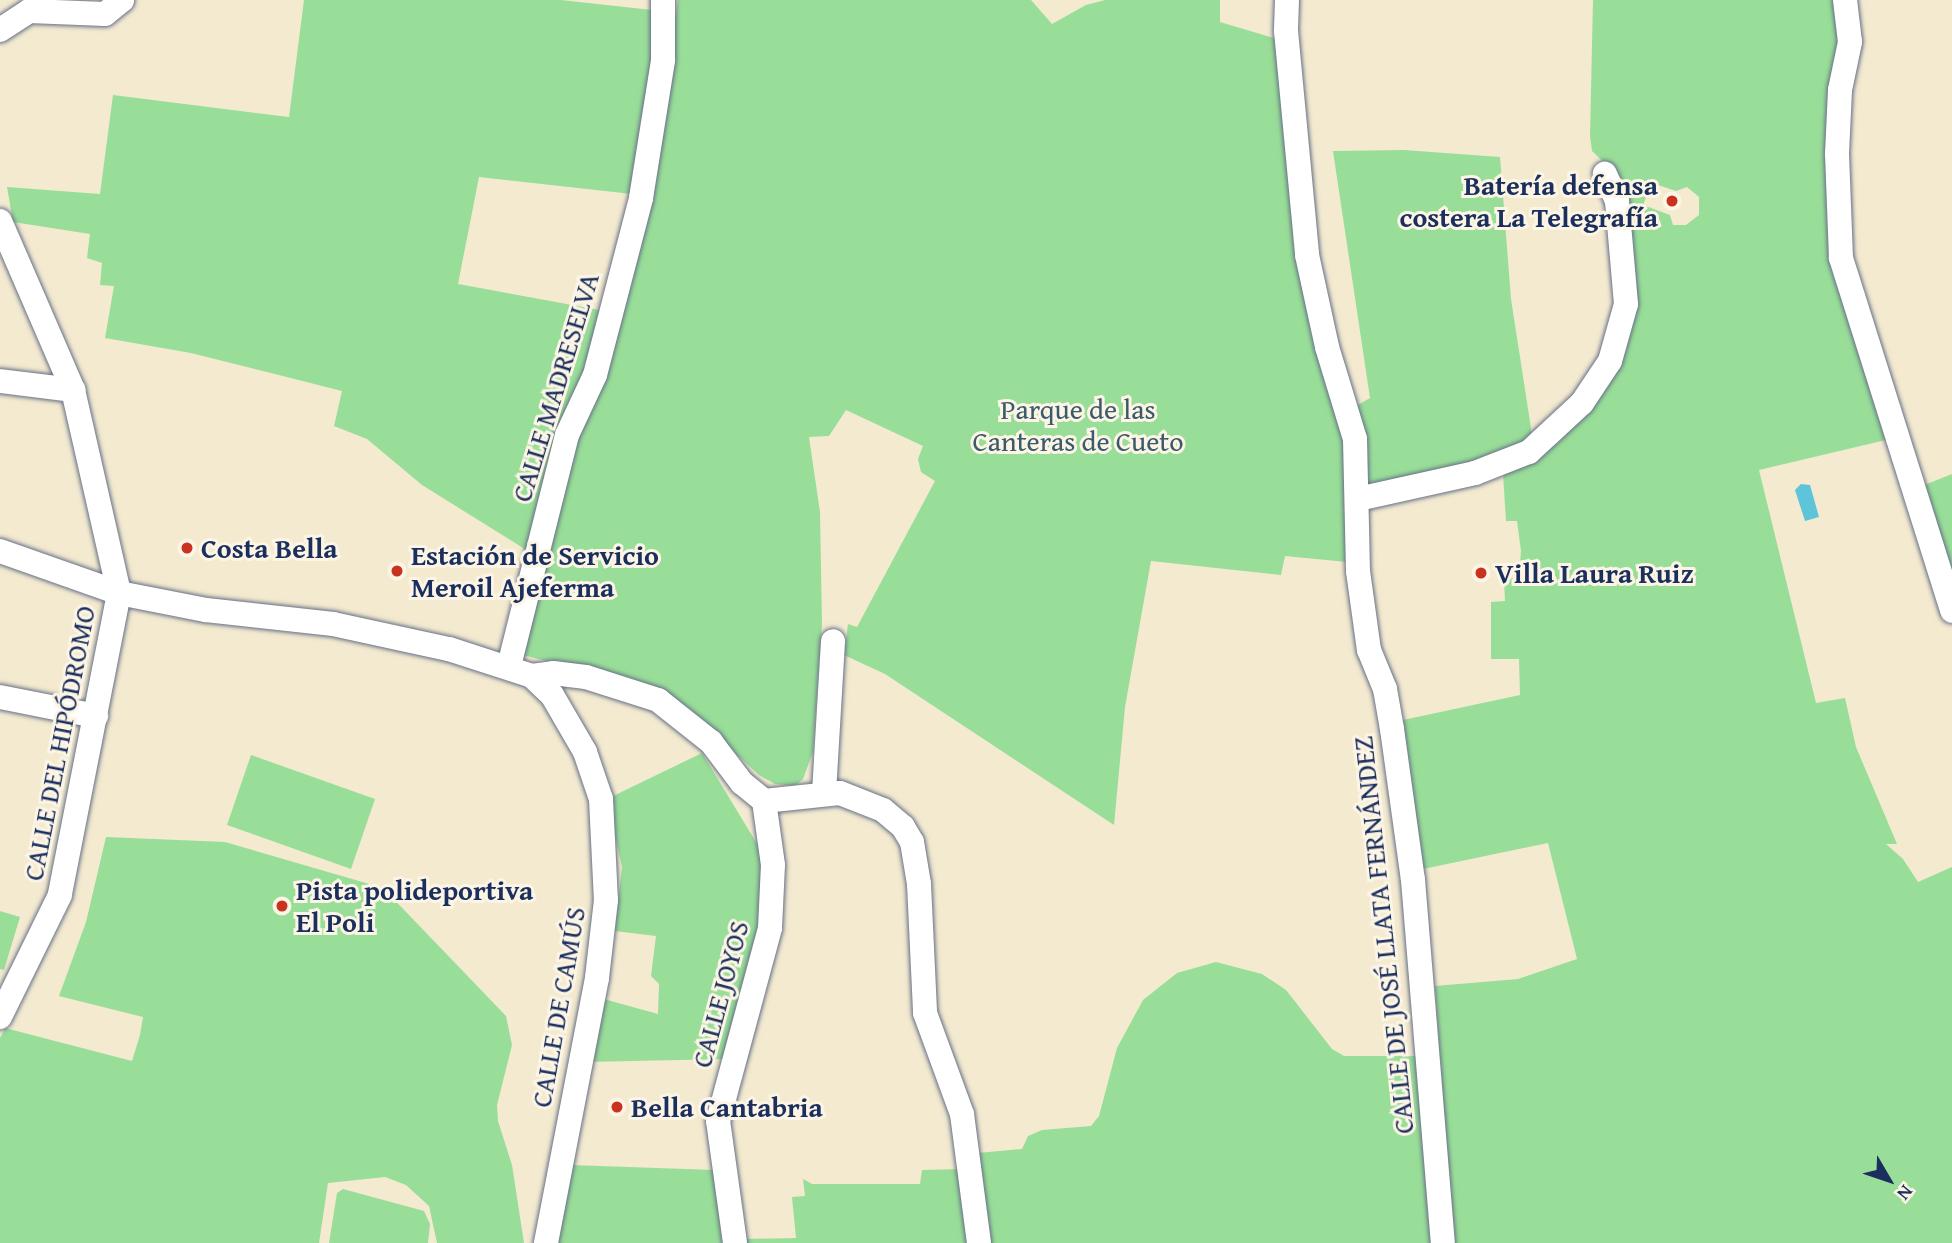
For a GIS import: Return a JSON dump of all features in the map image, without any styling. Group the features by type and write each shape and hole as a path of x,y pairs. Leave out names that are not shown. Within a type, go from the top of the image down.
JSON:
{"street":[{"path":"1,32 14,0"},
{"path":"1,32 29,11 105,15 122,0"},
{"name":"CALLE MADRESELVA","path":"509,666 567,435 595,375 641,198 663,60 663,0"},
{"name":"CALLE DE JOSÉ LLATA FERNÁNDEZ","path":"1287,0 1286,31 1307,255 1327,346 1351,418 1358,499 1360,592 1369,650 1385,689 1413,880 1443,1243"},
{"path":"1845,0 1850,41 1840,90 1837,154 1842,258 1952,611"},
{"path":"1358,499 1475,473 1528,452 1583,403 1610,361 1626,304 1617,201 1605,174"},
{"path":"0,221 73,390 119,593"},
{"path":"0,381 73,390"},
{"name":"CALLE DE CAMÚS","path":"0,551 119,593 368,630 509,666 532,676 565,714 585,752 601,799 606,850 604,931 546,1243"},
{"name":"CALLE DEL HIPÓDROMO","path":"0,1017 60,895 119,593"},
{"path":"824,793 833,640"},
{"path":"532,676 554,673 586,677 657,700 711,742 742,783 764,801 786,802 824,793 841,793 883,810 912,842 919,884 925,1013 962,1114 979,1243"},
{"path":"0,697 96,716"},
{"name":"CALLE JOYOS","path":"735,1243 718,1121 770,928 773,865 764,801"}],"green space":[{"path":"304,0 561,0 661,11 632,194 479,177 458,284 605,311 528,551 422,485 367,439 334,426 342,391 191,353 105,338 114,286 100,285 102,263 87,258 90,234 13,222 7,187 100,194 113,95 289,117"},
{"name":"Parque de las Canteras de Cueto","path":"678,0 1031,0 1052,24 1086,5 1105,0 1220,0 1220,22 1277,39 1347,448 1347,562 1285,556 1281,575 1151,561 1125,707 1114,825 885,674 844,655 848,624 857,627 935,481 921,472 918,459 923,446 846,410 829,436 809,437 820,512 822,624 813,752 803,779 795,786 775,784 759,775 691,712 566,666 523,655 576,437 621,324 641,241"},
{"path":"1593,0 1838,0 1843,35 1832,188 1890,439 1759,470 1816,703 1845,698 1856,747 1897,844 1886,844 1903,859 1918,882 1952,867 1952,1243 1453,1243 1435,986 1518,979 1577,959 1548,843 1423,869 1403,720 1520,695 1519,659 1491,659 1491,602 1505,601 1504,579 1519,578 1521,551 1517,521 1506,521 1503,474 1558,443 1587,411 1621,348 1618,176 1592,151","holes":["1652,183 1676,191 1687,187 1699,197 1699,215 1686,225 1673,225 1670,215 1643,205"]},
{"path":"1404,150 1500,157 1511,299 1533,441 1510,455 1366,488 1356,406 1370,398 1333,151"},
{"path":"1952,474 1952,583 1922,486"},
{"path":"702,753 762,852 767,892 727,1059 585,1062 600,998 658,1014 659,984 651,976 656,936 615,931 622,867 607,799"},
{"path":"251,755 375,799 351,869 227,825"},
{"path":"106,837 225,842 383,888 506,1016 512,1045 497,1105 498,1121 512,1165 524,1243 437,1243 429,1206 406,1185 385,1177 328,1183 319,1243 0,1243 0,1038 5,1028 132,1061 140,1035 143,1017 59,996 86,922"},
{"path":"0,911 20,917 4,970 0,969"},
{"path":"1216,962 1262,974 1286,990 1332,1049 1344,1056 1421,1056 1434,1243 988,1243 978,1153 1022,1149 1028,1136 1042,1130 1091,1126 1099,1116 1117,1048 1143,1000 1177,973"},
{"path":"570,1165 715,1170 729,1243 556,1243"},
{"path":"963,1169 970,1243 743,1243 742,1239 796,1238 792,1197 805,1196 803,1179 812,1184 920,1184 922,1170"},
{"path":"343,1189 424,1211 430,1224 428,1243 329,1243 337,1193"}],"water":[{"path":"1801,484 1810,485 1819,517 1805,521 1795,490"}],"place":[{"name":"Batería defensa costera La Telegrafía","path":"1672,201"},
{"name":"Costa Bella","path":"187,548"},
{"name":"Estación de Servicio Meroil Ajeferma","path":"397,571"},
{"name":"Villa Laura Ruiz","path":"1481,573"},
{"name":"Pista polideportiva El Poli","path":"282,906"},
{"name":"Bella Cantabria","path":"617,1107"}]}
